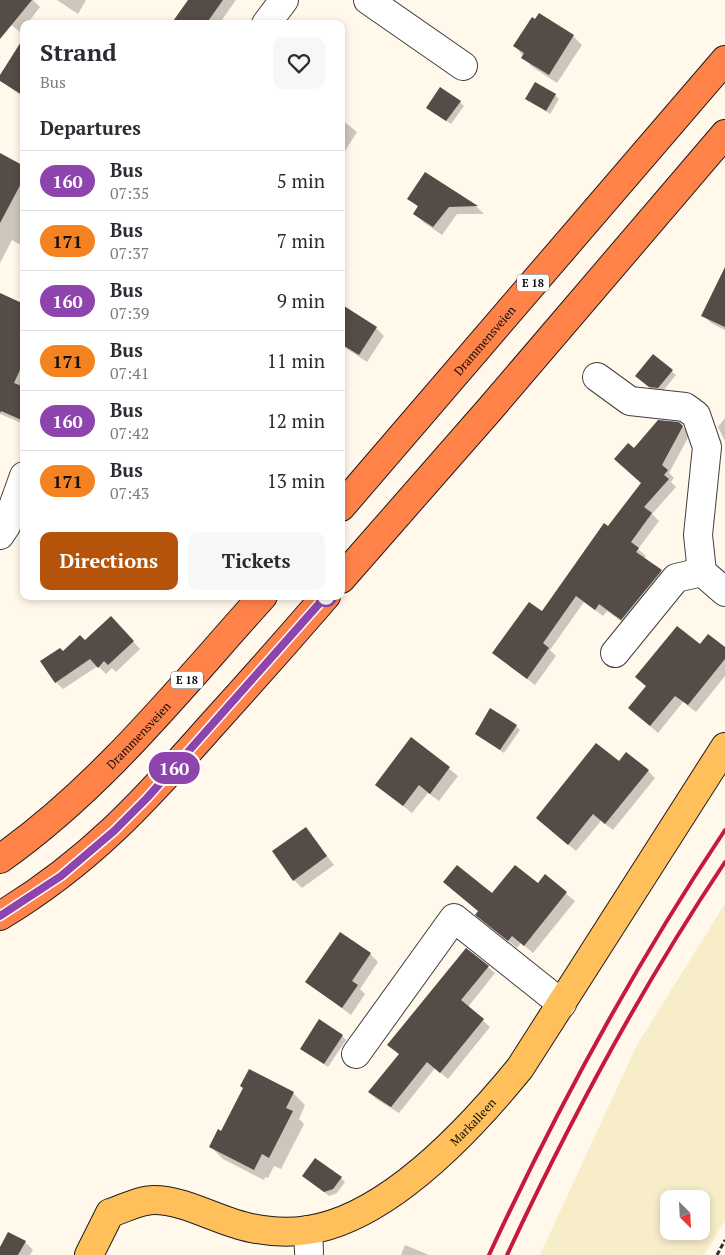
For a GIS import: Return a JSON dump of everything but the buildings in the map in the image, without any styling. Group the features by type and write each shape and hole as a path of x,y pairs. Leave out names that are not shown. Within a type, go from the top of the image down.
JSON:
{"highway":[{"name":"Drammensveien","path":"345,502 725,60"},
{"path":"345,574 490,410 725,134"},
{"name":"Drammensveien","path":"0,860 56,818 86,790 259,600"},
{"path":"0,916 61,876 114,831 147,798 322,600"}],"main road":[{"name":"Markalleen","path":"90,1255 110,1213 153,1200 191,1208 223,1221 250,1228 286,1232 308,1241 365,1209 407,1181 451,1144 509,1082 562,1004 725,747"}],"street":[{"path":"269,20 284,0"},
{"path":"368,0 463,66"},
{"path":"597,376 630,400 685,407 696,415 707,447 698,535 702,572 725,592"},
{"path":"0,535 6,526 20,487"},
{"path":"615,653 676,578 702,572"},
{"path":"356,1054 454,918 562,1004"}],"path":[{"path":"716,1255 725,1240"}],"shaded area":[{"path":"725,904 725,1221 704,1255 540,1255 637,1045"}],"railway":[{"path":"489,1255 542,1146 599,1038 660,933 725,830"},
{"path":"507,1255 556,1154 608,1054 694,909 725,862"}],"bus line":[{"name":"160","path":"0,916 29,899 61,876 114,831 147,798 322,600"}]}
